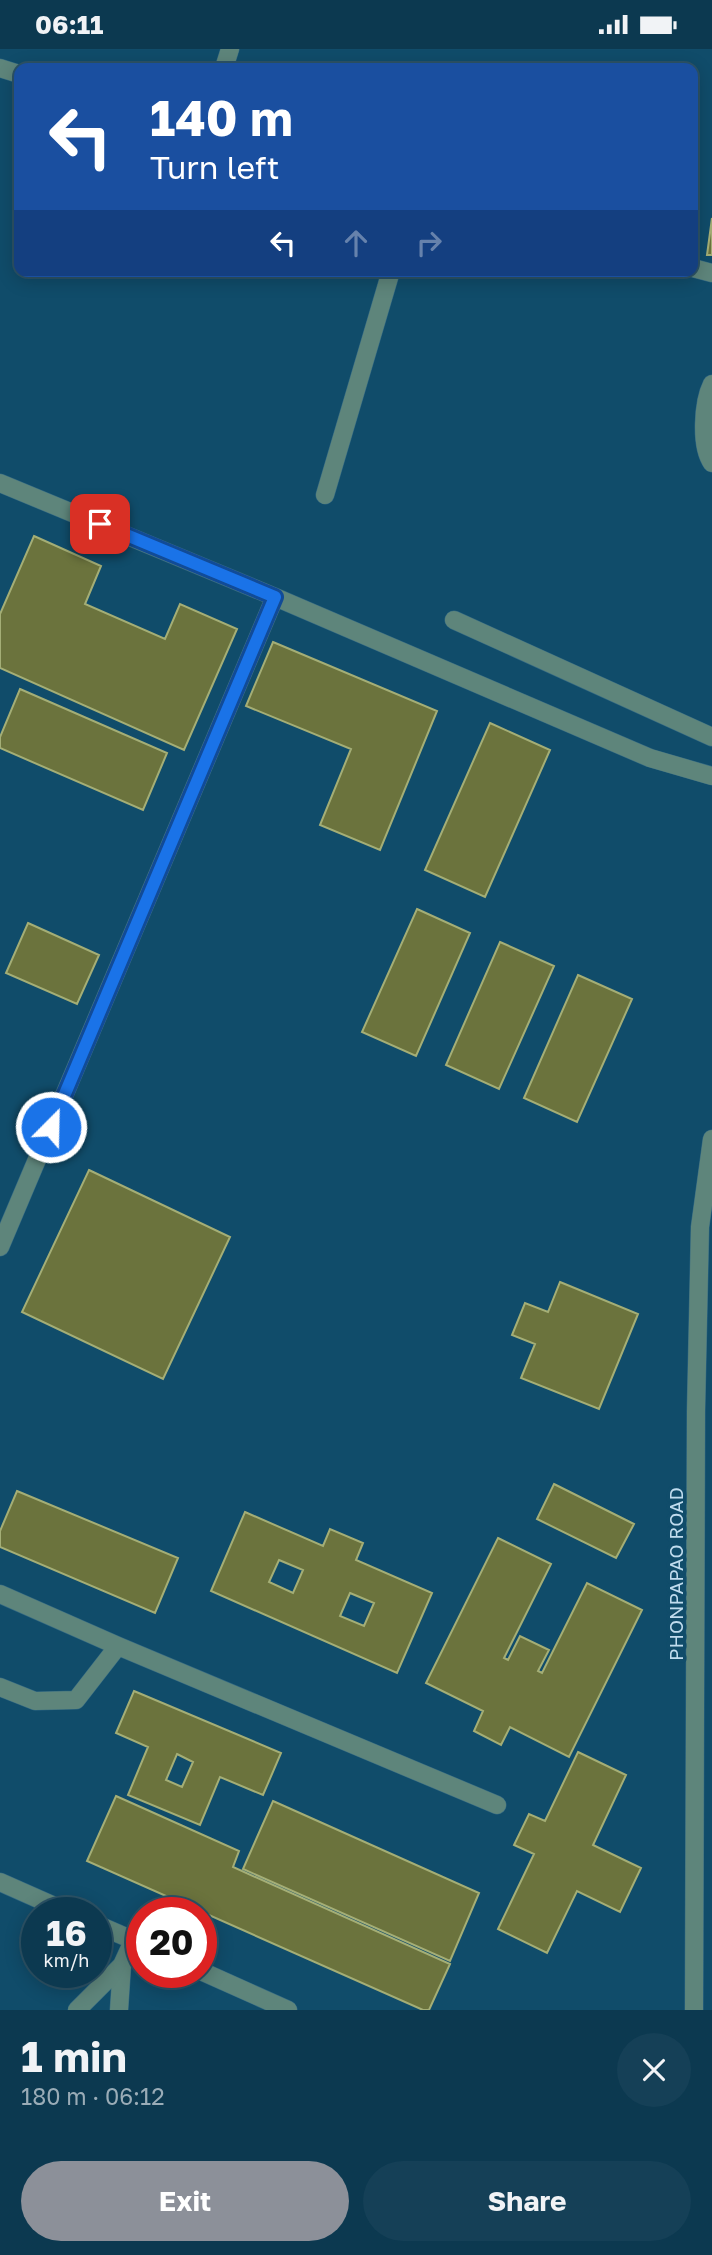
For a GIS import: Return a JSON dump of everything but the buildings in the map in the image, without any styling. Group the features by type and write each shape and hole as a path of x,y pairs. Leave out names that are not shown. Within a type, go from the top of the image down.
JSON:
{"street":[{"path":"325,495 389,277"},
{"path":"712,384 707,394 704,438 712,463"},
{"path":"0,483 275,597 650,758 712,776"},
{"path":"0,1247 275,597"},
{"path":"454,620 712,737"},
{"name":"PHONPAPAO ROAD","path":"694,2010 704,1413 700,1227 712,1139"},
{"path":"0,1594 496,1805"},
{"path":"0,1687 35,1701 76,1700 118,1646"},
{"path":"0,1882 34,1897"},
{"path":"77,2010 126,1959"},
{"path":"119,2010 122,1965"},
{"path":"217,1978 288,2010"}],"route":[{"path":"51,1127 275,597 100,524"}]}
